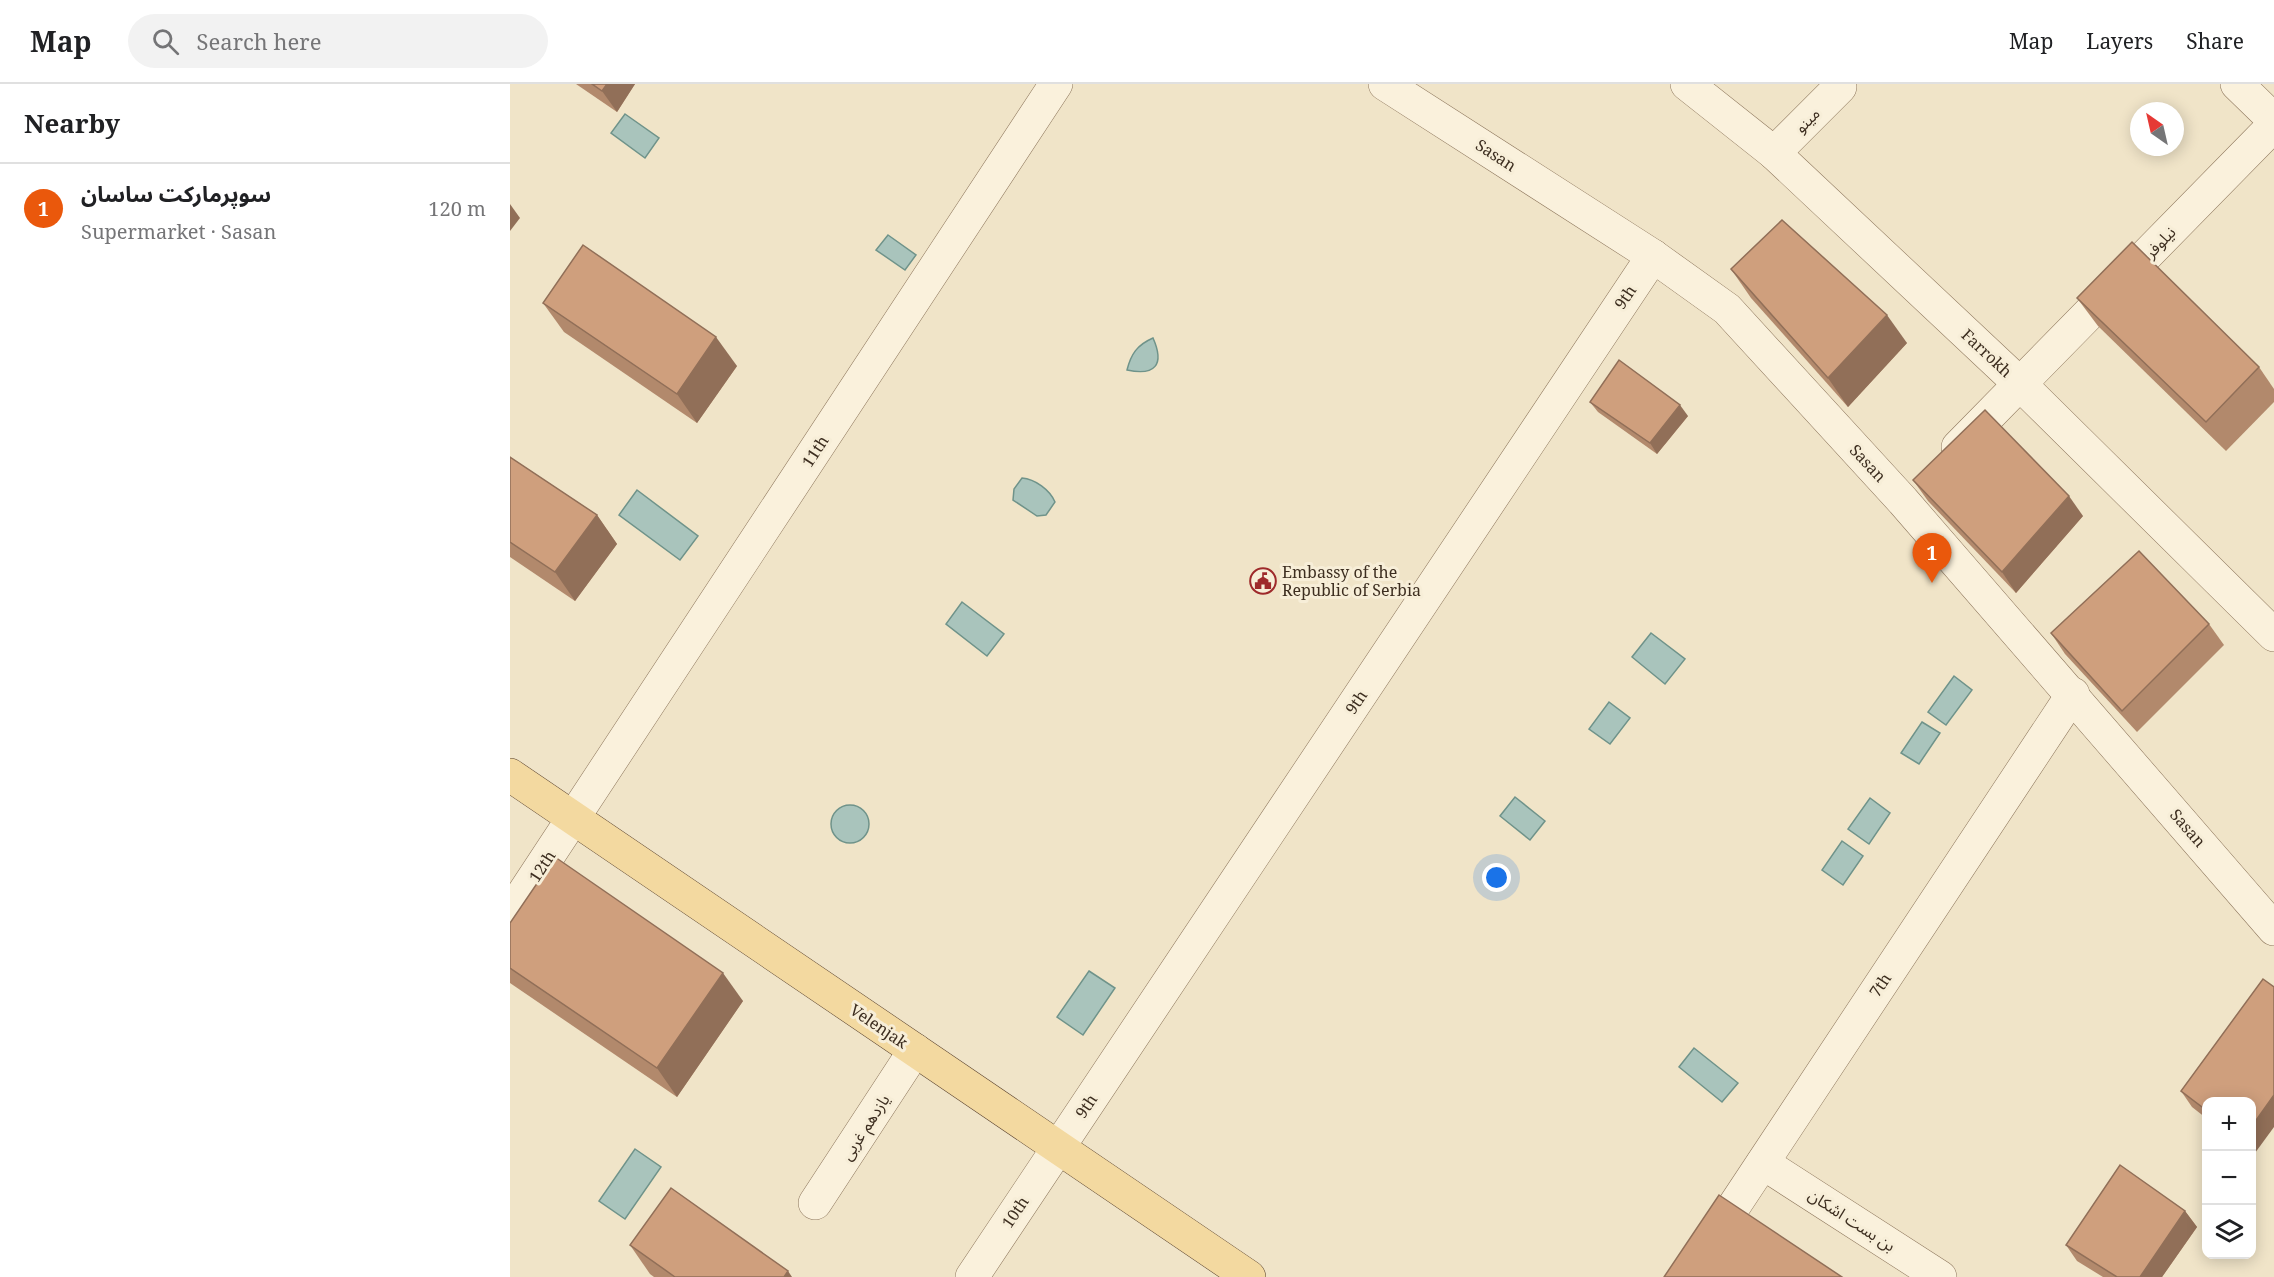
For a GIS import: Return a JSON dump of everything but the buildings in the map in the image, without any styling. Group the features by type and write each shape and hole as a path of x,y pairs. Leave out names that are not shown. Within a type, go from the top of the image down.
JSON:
{"main road":[{"name":"Velenjak","path":"510,775 1249,1277"}],"street":[{"name":"11th","path":"573,818 1056,84"},
{"name":"Sasan","path":"1385,84 1653,256 1727,309 1903,501 2073,694 2274,929"},
{"name":"Farrokh","path":"1687,84 1774,153 2021,385 2274,635"},
{"path":"2236,84 2274,122"},
{"name":"مینو","path":"1774,153 1840,87"},
{"name":"نیلوفر","path":"1903,501 2021,385 2274,122"},
{"name":"9th","path":"1059,1148 1653,256"},
{"name":"7th","path":"1687,1277 2073,694"},
{"name":"12th","path":"510,914 573,818"},
{"name":"یازدهم غربی","path":"815,1203 915,1050"},
{"name":"10th","path":"972,1277 1059,1148"},
{"name":"بن بست اشکان","path":"1763,1162 1940,1277"}],"water":[{"path":"625,114 659,138 645,158 611,133"},
{"path":"888,235 916,255 905,270 876,250"},
{"path":"1153,338 1158,355 1155,366 1145,371 1127,370 1135,351"},
{"path":"1022,478 1037,483 1053,498 1055,502 1046,515 1037,516 1013,500 1014,489"},
{"path":"637,490 698,536 680,560 619,515"},
{"path":"962,602 1004,634 987,656 946,624"},
{"path":"1651,633 1685,659 1665,684 1632,657"},
{"path":"1954,676 1972,690 1946,725 1928,712"},
{"path":"1609,702 1630,718 1610,744 1589,729"},
{"path":"1922,722 1940,733 1919,764 1901,753"},
{"path":"1515,797 1545,821 1530,840 1500,816"},
{"path":"1870,798 1890,813 1869,844 1848,829"},
{"path":"850,805 864,810 869,824 864,838 850,843 836,838 831,824 836,810"},
{"path":"1842,841 1863,856 1843,885 1822,870"},
{"path":"1089,971 1115,988 1083,1035 1057,1017"},
{"path":"1694,1048 1738,1083 1722,1102 1679,1067"},
{"path":"635,1149 661,1167 625,1219 599,1201"}],"place":[{"name":"Embassy of the Republic of Serbia","path":"1263,581"},
{"name":"سوپرمارکت ساسان","path":"1932,583"}]}
